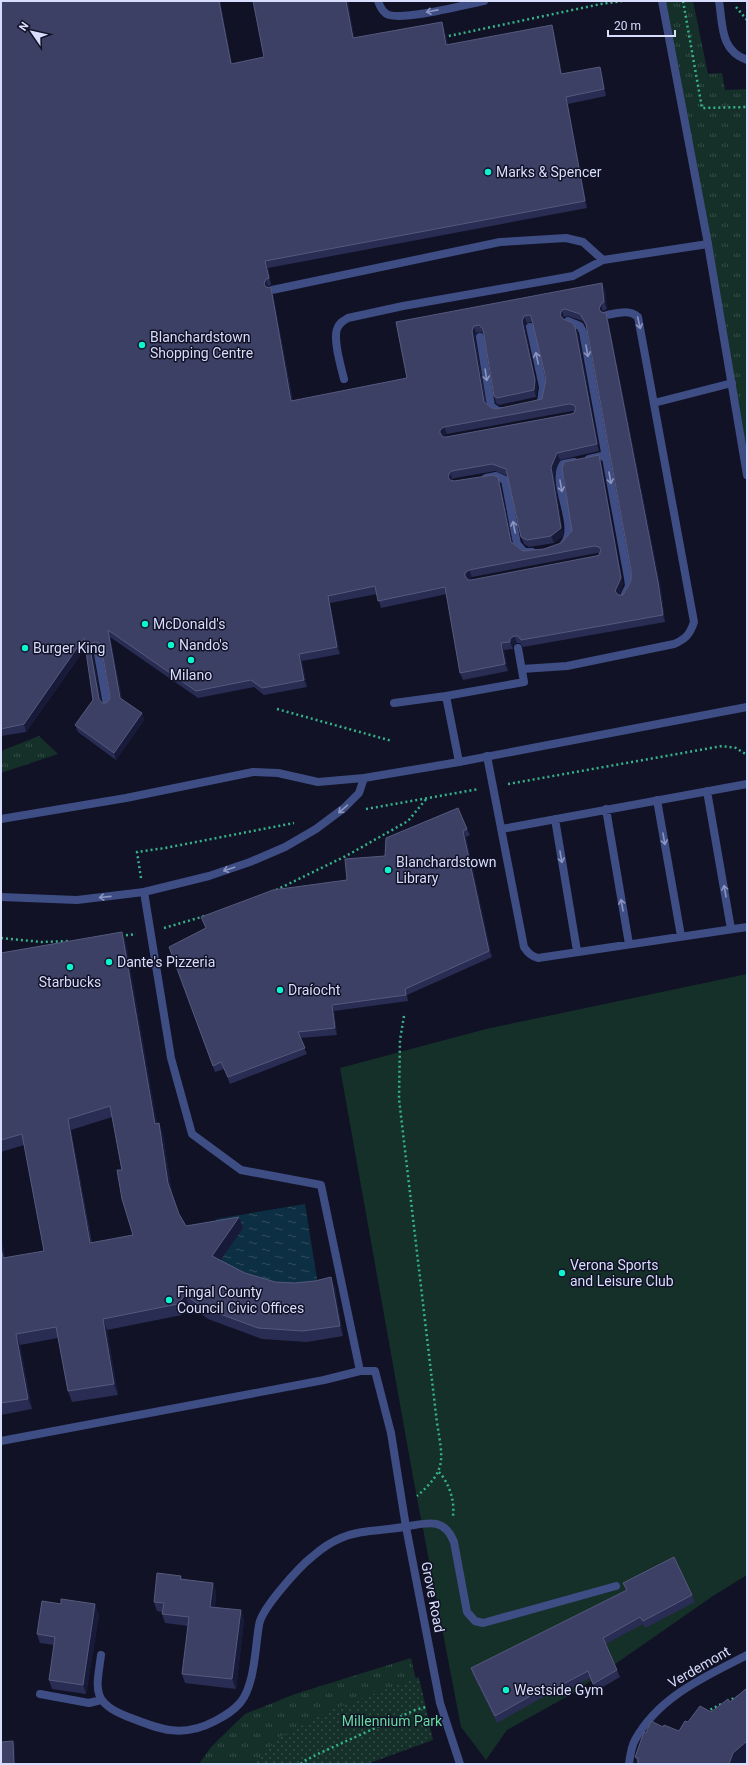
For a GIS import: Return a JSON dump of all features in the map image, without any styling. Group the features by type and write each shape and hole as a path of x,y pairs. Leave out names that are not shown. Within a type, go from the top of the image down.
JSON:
{"street":[{"path":"378,1 380,8 388,14 405,16 484,1"},
{"path":"662,1 708,244 747,475"},
{"path":"719,1 726,44 732,52 747,60"},
{"path":"272,290 500,242 566,238 583,242 603,260"},
{"path":"344,379 336,338 337,330 341,323 348,318 403,306 573,276 603,260 708,244"},
{"path":"522,669 567,666 674,644 684,640 691,632 694,622 638,317 633,312 607,316"},
{"path":"568,321 580,326 583,332 629,586 624,597"},
{"path":"529,406 541,402 543,387 530,327"},
{"path":"480,336 491,406 498,411 514,408"},
{"path":"654,402 732,384"},
{"path":"556,548 562,547 569,537 559,474 560,468 563,464 606,455"},
{"path":"476,479 496,476 505,480 517,544 524,552 528,553 542,551"},
{"path":"394,703 446,696 524,682 518,648"},
{"path":"98,654 107,705"},
{"path":"446,696 459,762"},
{"path":"1,819 126,798 253,772 278,773 318,782 364,778 459,762 747,708"},
{"path":"487,756 524,947 527,953 538,958 577,951 747,927"},
{"path":"1,897 77,900 144,892 194,880 250,862 286,847 316,829 336,814 359,793 364,778"},
{"path":"502,829 747,784"},
{"path":"707,791 731,929"},
{"path":"657,800 681,936"},
{"path":"606,809 629,944"},
{"path":"555,819 577,951"},
{"path":"1,1441 324,1380 360,1371 321,1185 241,1170 192,1134 171,1058 144,892"},
{"name":"Grove Road","path":"360,1371 375,1371 391,1433 406,1527 440,1703 460,1764"},
{"path":"101,1655 97,1688 101,1700 114,1711 168,1731 185,1732 203,1727 224,1716 240,1703 250,1686 259,1622 276,1595 312,1556 340,1538 364,1532 406,1527 428,1522 439,1525 451,1534 454,1542 468,1612 475,1621 483,1623 616,1586"},
{"name":"Verdemont","path":"628,1764 634,1742 651,1717 671,1698 686,1686 747,1655"},
{"path":"40,1694 89,1703 101,1700"}],"path":[{"path":"444,37 601,4 622,1"},
{"path":"683,1 702,108 747,107"},
{"path":"734,6 747,20"},
{"path":"278,709 392,741"},
{"path":"336,814 722,746 736,748 747,755"},
{"path":"274,891 346,856 408,821 428,798"},
{"path":"144,892 137,852 165,848 297,822"},
{"path":"113,937 150,932 211,914"},
{"path":"1,938 42,942 76,941"},
{"path":"403,1508 431,1484 439,1472 442,1456 399,1099 400,1040 404,1016"},
{"path":"439,1472 446,1480 453,1511 452,1518 446,1529"},
{"path":"703,1714 742,1695"},
{"path":"302,1764 304,1761 320,1753 415,1710 440,1703"}],"green space":[{"path":"662,1 693,1 708,74 722,73 725,90 747,89 747,477"},
{"path":"39,736 58,754 1,773 1,751"},
{"name":"Verona Sports and Leisure Club","path":"747,974 747,1575 713,1596 575,1692 507,1730 486,1760 461,1727 413,1477 340,1068 486,1029"},
{"path":"411,1658 429,1737 357,1764 199,1764 211,1747 245,1714 295,1694"},
{"name":"Millennium Park","path":"419,1677 433,1740 367,1764 253,1764 280,1737 331,1710"}],"water":[{"path":"305,1204 319,1291 298,1294 217,1266 215,1229 216,1219"}],"building":[{"name":"Blanchardstown Shopping Centre","path":"1,1 219,1 231,64 264,57 253,1 346,1 353,38 442,22 446,45 552,25 561,74 600,67 604,89 566,97 585,201 265,261 269,278 266,279 264,284 266,287 271,288 291,401 407,378 396,322 602,283 604,302 601,304 599,309 601,312 606,313 658,582 663,615 521,640 518,636 514,636 510,639 510,642 501,643 505,664 460,673 445,587 378,601 375,586 328,596 337,647 299,654 304,680 262,688 251,680 196,691 108,630 120,698 142,713 114,753 75,725 93,700 84,638 24,724 1,729","holes":["565,309 580,314 586,324 631,570 631,581 623,595 618,595 615,591 621,578 599,455 564,462 562,468 572,531 561,543 544,549 523,551 511,542 498,477 493,475 454,481 450,480 448,477 452,471 492,464 506,469 521,537 527,540 551,536 561,528 551,467 557,453 597,444 575,327 573,323 563,319 560,315 562,310","524,316 531,316 546,379 542,399 496,409 492,408 484,402 472,331 474,326 479,325 483,329 494,396 497,398 534,390 535,380 522,321","569,404 574,405 576,408 574,413 571,414 446,437 443,437 440,433 440,430 444,427","594,546 599,547 601,550 599,555 596,556 471,580 468,580 465,573 469,570","95,642 99,643 101,646 110,697 106,703 102,703 99,699 90,648 92,643"]},
{"path":"458,808 467,829 463,831 489,951 405,989 406,995 332,1005 335,1028 298,1032 305,1048 228,1077 221,1062 213,1066 169,947 206,928 201,917 273,890 347,880 345,859 385,856 386,838"},
{"path":"122,932 155,1124 159,1123 168,1183 179,1214 186,1226 239,1217 212,1256 245,1273 275,1282 294,1283 315,1281 331,1277 340,1326 303,1331 258,1328 204,1308 185,1295 178,1304 103,1319 114,1384 68,1391 56,1327 16,1334 28,1399 1,1403 1,1247 3,1258 44,1251 22,1134 1,1140 1,953","holes":["110,1106 122,1170 117,1170 122,1199 133,1235 90,1243 68,1119"]},
{"path":"674,1557 692,1595 643,1621 640,1617 603,1638 617,1670 593,1684 588,1671 552,1690 550,1685 495,1716 471,1668 627,1590 623,1583"},
{"path":"157,1573 181,1576 180,1579 213,1583 210,1607 241,1610 232,1679 182,1674 189,1617 162,1614 164,1603 154,1602"},
{"path":"61,1599 95,1604 83,1685 49,1680 55,1637 37,1634 42,1601 61,1604"},
{"path":"747,1688 747,1741 733,1753 729,1764 638,1764 638,1758 635,1757 644,1732 646,1733 651,1721 663,1727 664,1725 679,1731 685,1721 688,1722 700,1706 711,1712 728,1699 730,1702"},
{"path":"13,1741 14,1764 1,1764 1,1742"}],"place":[{"name":"Marks & Spencer","path":"488,172"},
{"name":"Blanchardstown Shopping Centre","path":"142,345"},
{"name":"McDonald's","path":"145,624"},
{"name":"Nando's","path":"171,645"},
{"name":"Burger King","path":"25,648"},
{"name":"Milano","path":"191,660"},
{"name":"Blanchardstown Library","path":"388,870"},
{"name":"Dante's Pizzeria","path":"109,962"},
{"name":"Starbucks","path":"70,967"},
{"name":"Draíocht","path":"280,990"},
{"name":"Verona Sports and Leisure Club","path":"562,1273"},
{"name":"Fingal County Council Civic Offices","path":"169,1300"},
{"name":"Westside Gym","path":"506,1690"}]}
